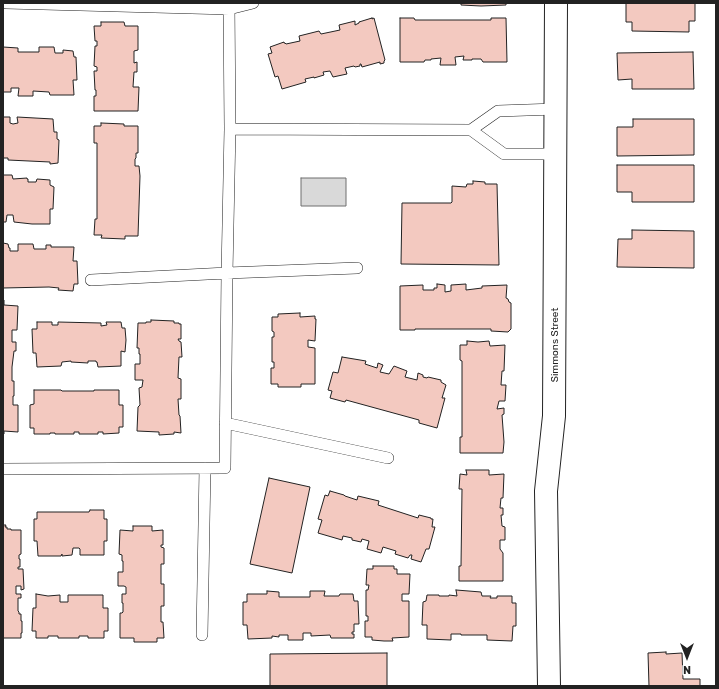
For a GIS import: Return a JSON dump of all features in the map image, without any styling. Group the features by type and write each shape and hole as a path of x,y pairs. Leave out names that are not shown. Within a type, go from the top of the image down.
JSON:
{"main road":[{"name":"Simmons Street","path":"549,686 546,491 554,416 556,3"}],"lane":[{"path":"6,3 229,6 253,3"},
{"path":"3,469 225,468 230,129 229,6"},
{"path":"230,129 471,130 498,111 556,109"},
{"path":"471,130 504,154 556,154"},
{"path":"91,280 358,268"},
{"path":"225,423 388,458"},
{"path":"202,635 205,468"}],"shaded area":[{"path":"301,178 346,178 346,206 301,206"}],"building":[{"path":"461,3 506,3 506,5 481,6 461,5"},
{"path":"626,3 695,3 695,21 689,21 689,32 632,31 632,22 626,22"},
{"path":"374,18 385,60 384,63 380,64 380,62 362,67 360,64 360,66 345,68 347,74 333,77 330,71 323,72 324,75 305,79 306,82 282,89 278,76 275,77 268,54 272,53 270,47 284,42 286,44 300,41 299,36 319,31 321,34 340,30 339,25 355,21 355,25 359,22"},
{"path":"400,18 414,18 415,20 491,20 491,18 506,18 507,62 483,62 481,59 463,60 464,56 455,57 456,65 440,65 441,58 425,60 424,62 400,62"},
{"path":"101,22 124,22 125,26 138,26 138,50 134,51 134,63 137,62 137,72 134,72 133,87 139,87 138,111 94,111 94,96 96,96 96,90 94,71 97,71 97,67 94,66 95,46 97,46 97,41 95,41 94,26 101,26"},
{"path":"3,47 18,48 18,52 39,52 39,47 54,47 55,53 63,53 63,50 73,51 74,57 76,57 77,80 73,80 74,95 50,95 49,92 33,91 33,96 18,96 19,88 11,88 11,92 3,92"},
{"path":"693,52 694,89 632,89 632,79 618,80 617,53"},
{"path":"3,117 10,117 10,123 13,124 18,123 17,117 53,119 54,132 57,132 57,139 59,140 58,163 50,164 50,162 8,160 8,158 3,158"},
{"path":"633,119 694,119 694,155 617,156 617,127 633,127"},
{"path":"101,123 138,126 138,153 136,153 135,166 139,166 140,176 138,236 125,236 125,239 101,238 102,235 94,235 95,219 97,219 97,143 94,143 94,126 101,126"},
{"path":"617,165 694,165 694,202 632,202 632,192 617,192"},
{"path":"3,175 12,175 13,179 27,178 28,182 36,182 37,179 50,180 50,185 54,187 53,209 50,209 50,224 14,222 13,215 7,215 6,222 3,222"},
{"path":"473,181 485,182 485,184 497,184 499,265 401,264 402,203 451,203 452,186 466,187 467,184 473,184"},
{"path":"632,230 694,231 694,268 617,267 618,239 632,239"},
{"path":"3,243 8,244 10,251 18,251 18,244 33,244 34,249 46,249 46,245 51,245 51,247 74,247 73,261 77,261 78,284 74,284 73,291 58,290 59,288 49,287 3,288"},
{"path":"437,284 445,285 445,292 451,291 451,285 466,284 466,290 482,288 482,286 507,285 506,298 511,303 511,329 508,332 491,331 491,329 400,330 400,286 423,285 423,290 434,290 434,288 437,288"},
{"path":"3,300 4,305 18,306 17,330 12,330 12,342 16,342 16,351 14,351 12,381 14,381 13,405 18,405 18,432 4,431 3,435"},
{"path":"300,313 300,317 315,316 316,319 315,341 308,340 308,347 315,348 315,384 301,384 301,387 278,387 278,384 271,384 271,368 274,368 274,362 272,362 272,337 274,337 274,332 272,331 272,317 278,317 278,314"},
{"path":"151,320 174,321 174,323 181,324 181,339 178,339 181,342 182,357 179,357 178,378 181,379 181,399 178,399 181,433 174,432 174,434 159,435 159,432 137,431 138,407 140,405 139,388 142,387 143,380 135,380 135,364 140,364 139,348 137,348 138,323 151,322"},
{"path":"37,322 52,322 52,325 58,325 58,322 101,323 101,326 107,325 106,322 121,322 122,328 125,328 126,340 125,352 121,351 121,366 98,367 96,361 88,361 88,363 71,361 62,362 61,366 37,367 36,353 33,353 32,329 37,329"},
{"path":"467,341 489,341 490,346 505,345 504,371 502,371 501,385 506,385 505,401 499,401 497,409 504,408 504,414 502,415 504,442 503,453 460,453 460,437 462,437 462,361 460,360 460,345 467,345"},
{"path":"342,357 366,361 365,364 377,368 378,363 383,365 380,372 389,374 394,366 407,371 405,377 417,380 418,373 423,375 423,377 441,380 441,382 446,385 442,398 445,398 437,428 419,423 419,420 346,400 345,402 330,398 332,391 328,390 333,372 338,373"},
{"path":"34,390 119,390 119,405 123,405 123,427 119,427 119,433 103,434 103,432 98,432 98,434 79,434 79,432 74,432 74,434 34,434 34,428 30,428 30,405 34,404"},
{"path":"466,470 489,470 489,475 504,474 503,498 501,498 500,508 503,508 503,515 501,515 502,526 505,527 505,540 500,540 500,549 503,553 503,581 459,581 459,566 461,566 462,489 459,489 460,474 467,475"},
{"path":"269,478 310,487 292,573 250,564"},
{"path":"330,491 357,500 358,496 379,501 378,505 418,518 419,515 433,519 432,527 435,527 429,549 426,549 421,562 411,559 412,555 408,558 395,554 396,551 383,547 381,553 367,549 369,541 362,539 361,542 343,536 342,540 318,533 322,520 318,519 325,495 328,496"},
{"path":"90,510 104,510 104,519 107,519 107,541 104,541 104,555 80,555 79,548 73,548 72,555 62,556 62,554 61,556 38,556 37,541 34,541 34,519 37,519 37,512 89,512"},
{"path":"3,525 6,525 5,527 7,527 7,529 21,530 21,554 19,555 20,567 18,567 18,569 23,569 24,589 21,590 21,586 16,586 16,594 21,594 21,598 18,598 18,611 19,614 21,614 22,621 21,638 3,638"},
{"path":"133,526 152,526 152,531 163,530 163,545 161,545 161,547 164,548 164,564 161,564 161,584 164,584 164,606 161,606 161,622 163,622 164,638 157,638 157,642 134,642 134,638 120,638 120,613 123,612 122,594 126,594 126,587 118,586 118,572 123,572 122,555 119,554 120,530 133,531"},
{"path":"373,566 394,566 394,569 397,569 397,574 410,574 409,594 402,594 402,601 409,601 409,637 392,638 393,641 384,641 372,640 372,637 365,637 365,621 368,621 368,616 366,616 366,590 368,590 369,585 366,585 367,569 373,569"},
{"path":"456,590 481,592 482,596 491,596 490,598 497,598 497,596 512,596 512,603 516,603 516,626 513,626 512,641 487,640 487,635 461,634 451,634 451,640 427,639 427,625 422,625 423,602 426,601 427,595 457,596"},
{"path":"267,591 279,592 279,597 310,597 310,591 325,591 324,596 353,594 354,601 358,601 359,624 354,624 354,632 352,632 352,634 354,634 354,638 331,638 330,635 311,636 311,633 303,633 303,640 288,640 288,635 279,635 279,637 272,636 272,638 248,639 247,625 243,625 243,602 247,602 247,594 267,594"},
{"path":"36,594 48,596 60,595 60,602 68,602 68,595 103,595 103,608 108,608 108,631 104,631 104,638 88,638 88,636 79,636 79,638 58,638 58,636 48,636 48,638 36,638 36,631 32,631 33,608 36,608"},
{"path":"666,652 666,654 682,653 683,679 700,679 700,686 649,686 648,653"},
{"path":"387,653 387,686 270,686 270,654"}]}
